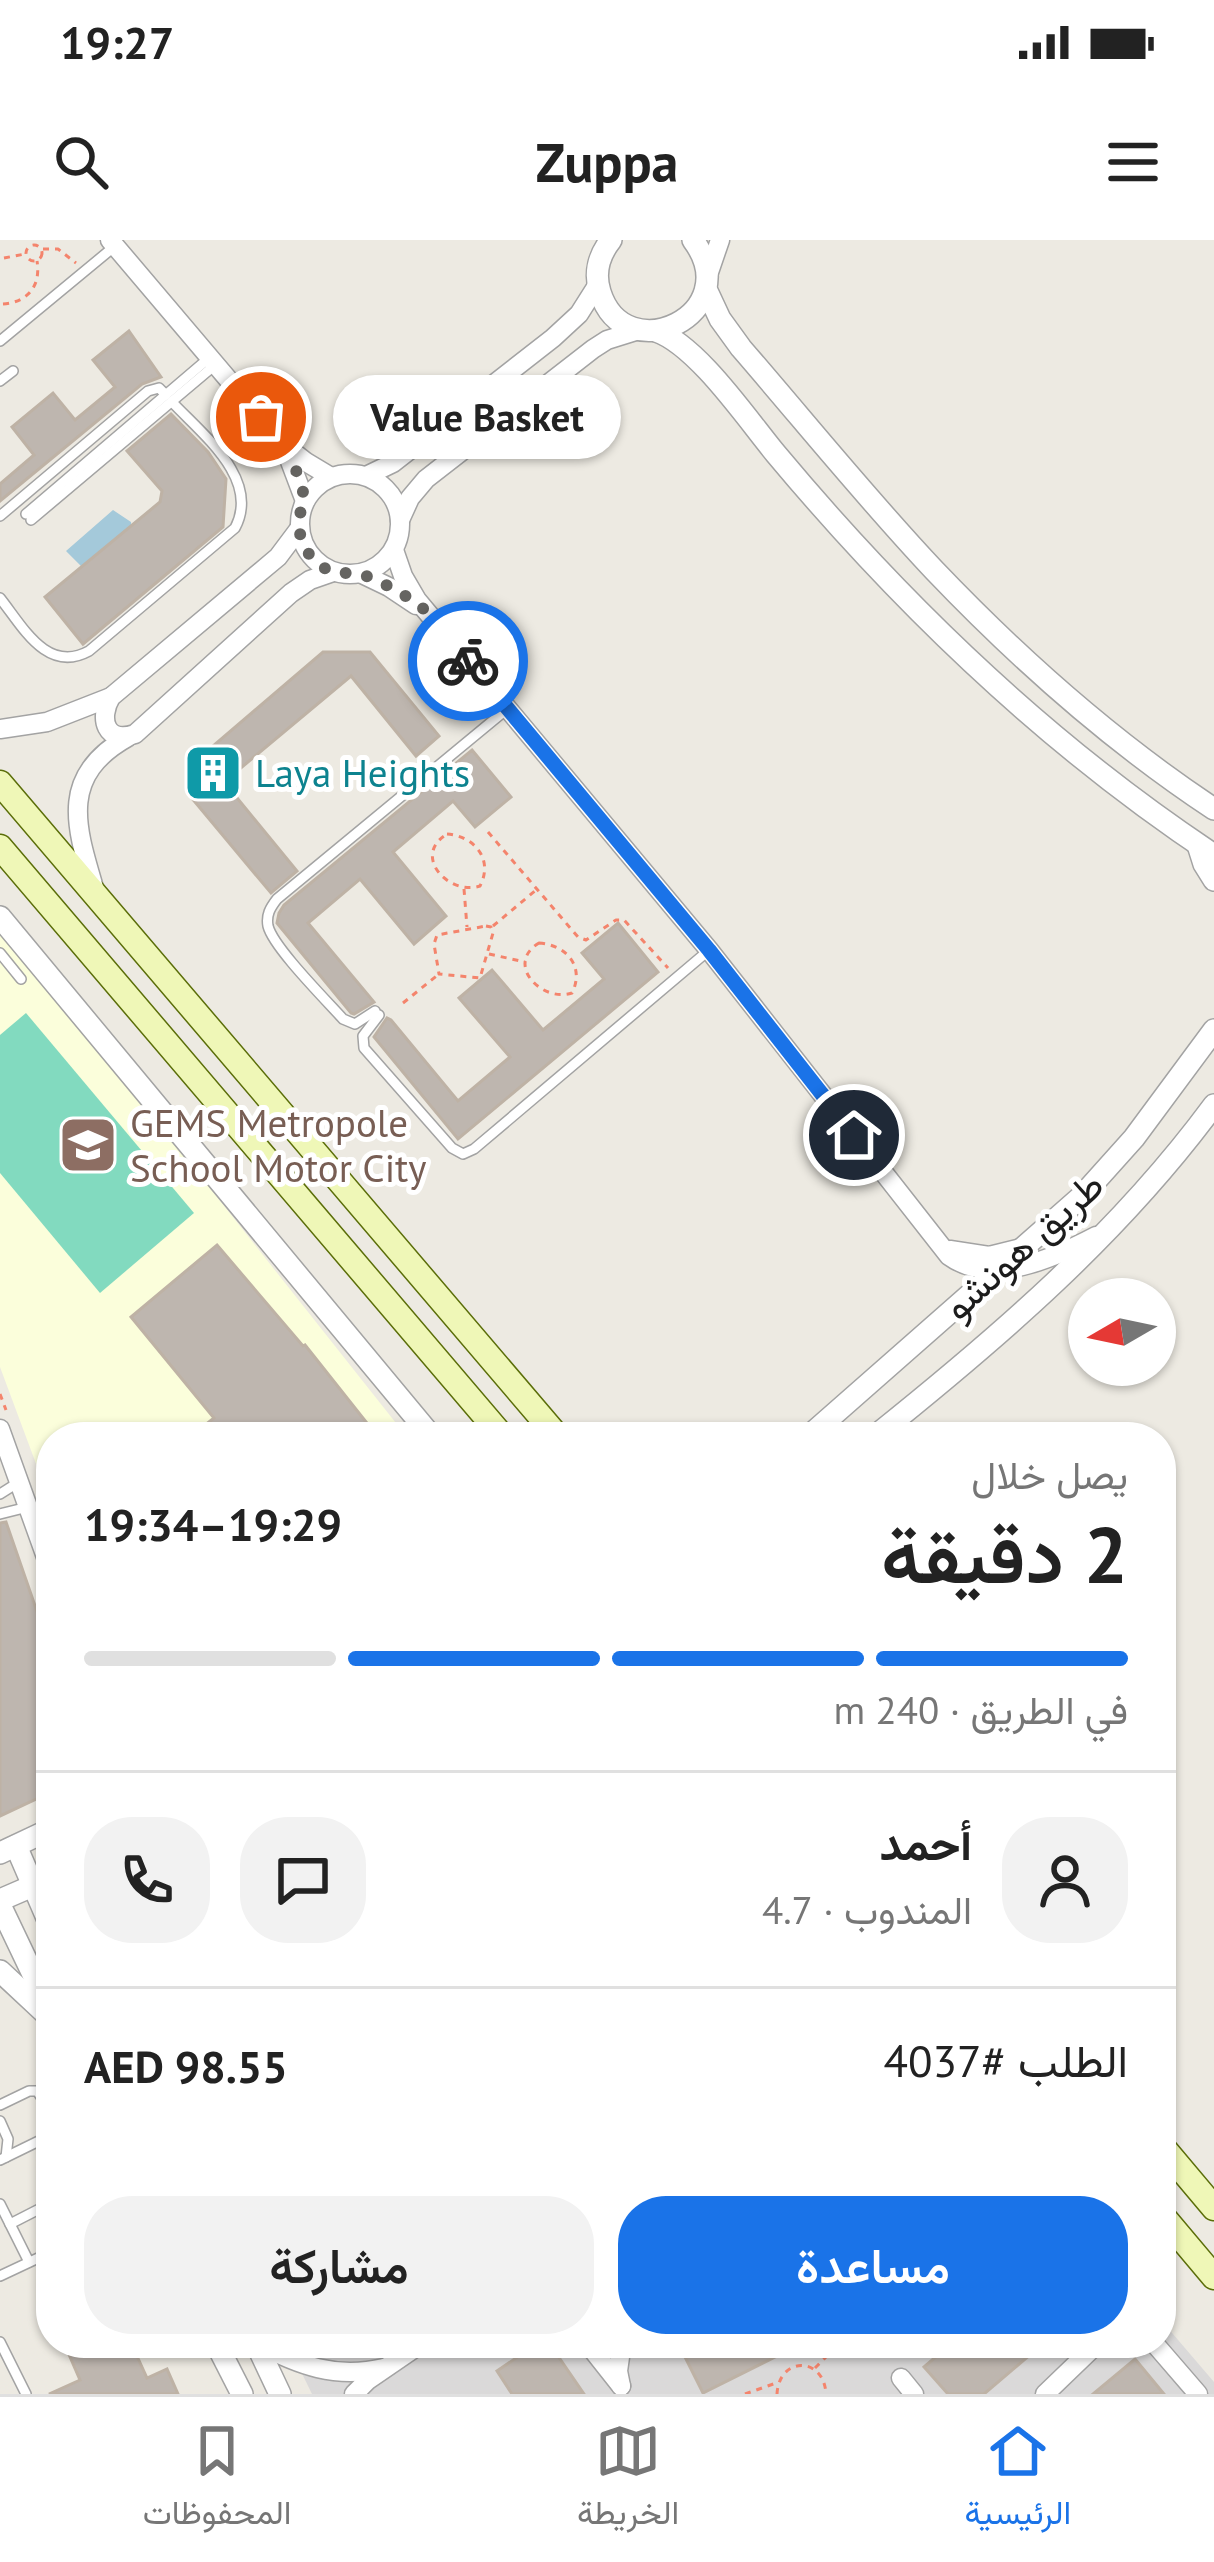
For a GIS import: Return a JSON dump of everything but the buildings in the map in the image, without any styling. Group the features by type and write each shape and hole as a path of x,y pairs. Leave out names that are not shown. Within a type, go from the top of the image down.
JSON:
{"main road":[{"path":"0,783 544,1422"},
{"path":"0,847 490,1422"},
{"path":"1176,2163 1214,2208"},
{"path":"1176,2232 1214,2277"}],"street":[{"path":"611,240 595,250 602,300 611,313 624,324 669,336 696,356 866,557 993,682 1090,764 1206,850 1204,864 1214,880"},
{"path":"693,240 705,260 706,284 730,334 932,568 1048,680 1208,801"},
{"path":"400,520 390,493 366,476 354,474 331,477 316,486 304,501 299,529 310,555 333,572 362,574 381,565 394,550 410,497 426,479 592,349 647,331 673,328 688,319 699,305 720,240"},
{"path":"113,243 283,444 331,477"},
{"path":"366,476 393,463 554,338 579,314 598,284"},
{"path":"283,444 304,501"},
{"path":"0,729 30,727 111,697 278,557 299,529"},
{"path":"394,550 403,576 426,610 709,950 940,1246 959,1263 997,1269 1048,1258 1117,1223"},
{"path":"97,896 76,816 78,796 96,760 145,727 291,593 333,572"},
{"path":"362,574 426,610"},
{"path":"111,697 104,722 118,736 128,737"},
{"path":"0,916 420,1422"},
{"name":"طريق هونشو","path":"825,1422 1060,1217 1134,1138 1214,1030"},
{"name":"طريق هونشو","path":"892,1422 1033,1304 1117,1223 1214,1105"},
{"path":"940,1246 989,1256 1021,1247"},
{"path":"0,1429 36,1530"},
{"path":"36,1836 8,1849 36,1876"},
{"path":"36,1885 0,1902 36,1982"},
{"path":"0,1971 36,2003"},
{"path":"224,2358 242,2394"},
{"path":"263,2358 280,2394"},
{"path":"284,2358 322,2371 384,2368"},
{"path":"354,2394 399,2358"},
{"path":"598,2358 623,2390"},
{"path":"620,2358 623,2390"},
{"path":"1046,2394 1083,2358"},
{"path":"1167,2358 1198,2394"},
{"path":"901,2378 914,2394"}],"lane":[{"path":"0,341 113,243"},
{"path":"28,517 213,361"},
{"path":"0,365 7,376"},
{"path":"0,516 148,391 159,388 221,455 240,485 243,508 235,528 80,656 48,654 0,598"},
{"path":"507,709 270,908 267,919 274,939 343,1019 355,1024 377,1013 363,1036 364,1048 452,1148 469,1153 709,950"},
{"path":"0,953 22,979"},
{"path":"0,1494 19,1482"},
{"path":"0,1514 28,1508"},
{"path":"0,2105 36,2091"},
{"path":"0,2121 8,2139 3,2159"},
{"path":"3,2159 36,2140"},
{"path":"0,2205 29,2262"},
{"path":"0,2237 36,2212"},
{"path":"0,2276 36,2259"},
{"path":"0,2342 26,2394"}],"path":[{"path":"25,254 30,242 42,249 58,248 88,268"},
{"path":"37,261 42,249"},
{"path":"25,254 37,261"},
{"path":"4,258 25,254"},
{"path":"3,304 17,302 34,289 37,261"},
{"path":"488,832 580,939 616,920 627,922 676,978"},
{"path":"446,834 470,839 482,855 484,881 464,889 448,881 431,856 435,843 446,834"},
{"path":"464,889 467,929"},
{"path":"439,974 435,938 491,927 537,889"},
{"path":"403,1003 439,974 479,979 491,927"},
{"path":"539,943 562,948 574,963 575,989 567,996 547,992 530,978 525,962 528,951 539,943"},
{"path":"487,954 525,962"},
{"path":"814,2369 826,2358"},
{"path":"777,2394 782,2375 796,2366 814,2369 825,2383 826,2394"},
{"path":"745,2394 778,2383"}],"shaded area":[{"name":"GEMS Metropole School Motor City","path":"0,923 395,1422 36,1422 36,1464 0,1367"},
{"path":"1176,2338 1214,2382 1214,2394 312,2394 294,2358 1176,2358"}],"green space":[{"path":"26,1013 194,1213 100,1293 0,1173 0,1035"}],"water":[{"path":"113,510 131,522 132,538 81,566 66,551"}],"way so far":[{"path":"261,417 283,444 295,472 304,501 299,529 310,555 333,572 376,580 426,610 468,661"}],"place":[{"name":"Value Basket","path":"261,417"},
{"name":"Laya Heights","path":"213,773"},
{"name":"GEMS Metropole School Motor City","path":"88,1145"}],"route":[{"path":"468,661 709,950 854,1135"}]}
